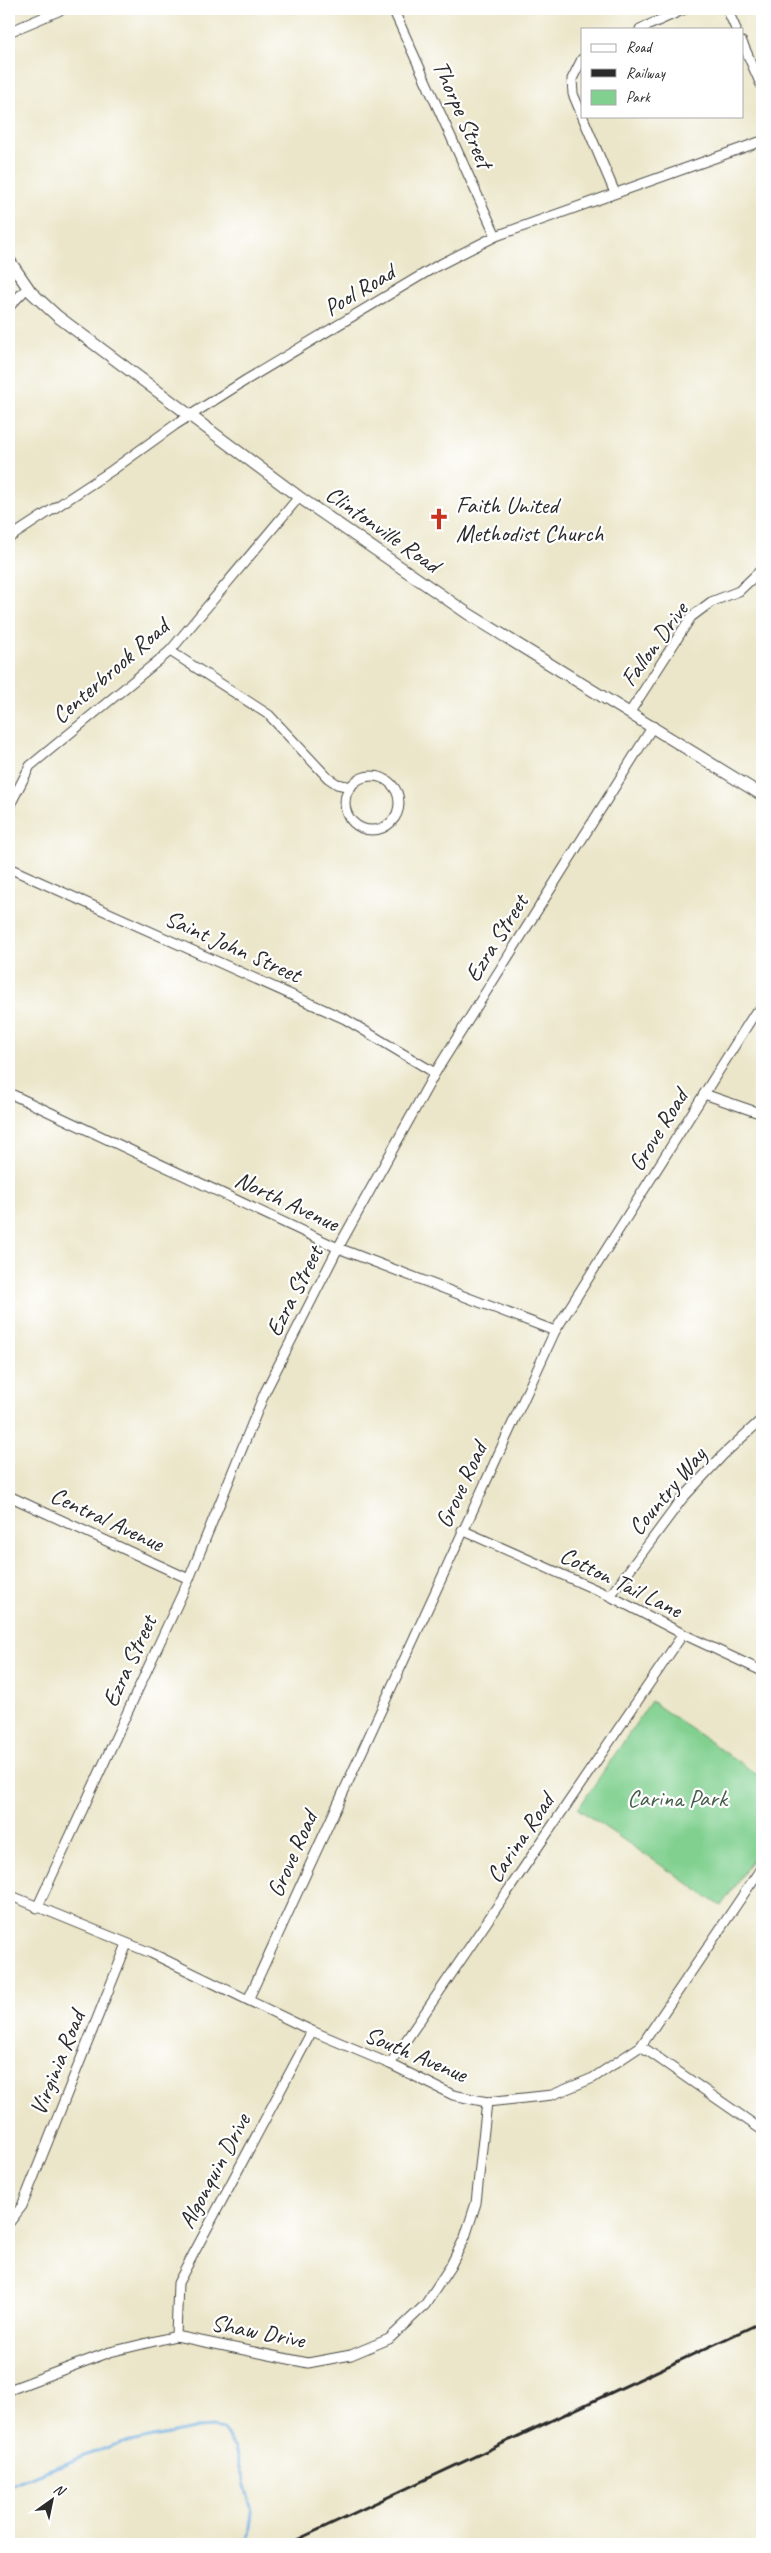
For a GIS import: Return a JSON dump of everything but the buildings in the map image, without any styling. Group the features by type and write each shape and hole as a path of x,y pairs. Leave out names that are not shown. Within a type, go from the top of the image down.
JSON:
{"main road":[{"name":"Clintonville Road","path":"9,260 28,287 64,321 299,497 467,613 762,795"}],"street":[{"path":"9,32 63,9"},
{"name":"Thorpe Street","path":"393,9 496,236"},
{"path":"642,28 685,9"},
{"path":"727,9 736,28"},
{"path":"744,46 762,87"},
{"path":"581,60 572,79 573,94 581,114"},
{"path":"583,118 614,194"},
{"name":"Pool Road","path":"9,538 191,415 427,272 496,236 762,141"},
{"path":"9,307 28,287"},
{"name":"Centerbrook Road","path":"9,807 30,766 170,651 299,497"},
{"name":"Fallon Drive","path":"630,712 692,617 711,602 739,591 762,569"},
{"path":"170,651 269,715 328,778 336,784 350,787 364,777 381,778 388,782 394,788 399,804 393,819 387,825 374,829 368,829 355,824 350,819 346,806 350,787"},
{"name":"Ezra Street","path":"38,1908 189,1578 265,1392 338,1248 435,1073 653,726"},
{"name":"Saint John Street","path":"9,868 346,1019 435,1073"},
{"name":"Grove Road","path":"248,2000 462,1530 555,1332 755,1013"},
{"name":"North Avenue","path":"9,1093 338,1248 555,1332"},
{"path":"704,1094 762,1114"},
{"name":"Country Way","path":"610,1596 682,1499 762,1419"},
{"name":"Central Avenue","path":"9,1496 189,1578"},
{"name":"Cotton Tail Lane","path":"462,1530 610,1596 683,1634 762,1671"},
{"name":"Carina Road","path":"390,2064 683,1634"},
{"name":"South Avenue","path":"9,1895 127,1944 312,2031 390,2064 453,2095 487,2102 552,2095 593,2078 641,2046 762,1867"},
{"name":"Virginia Road","path":"9,2223 22,2206 127,1944"},
{"name":"Algonquin Drive","path":"176,2336 178,2283 312,2031"},
{"path":"641,2046 762,2130"},
{"name":"Shaw Drive","path":"9,2390 110,2352 176,2336 308,2363 351,2355 389,2339 425,2305 450,2267 465,2237 476,2203 487,2102"}],"green space":[{"name":"Carina Park","path":"651,1701 762,1778 762,1846 721,1906 578,1809"}],"waterway":[{"path":"9,2485 114,2445 198,2428 214,2427 223,2429 235,2449 252,2511 248,2544"}],"railway":[{"path":"288,2544 762,2322"}],"place":[{"name":"Faith United Methodist Church","path":"439,519"}]}
